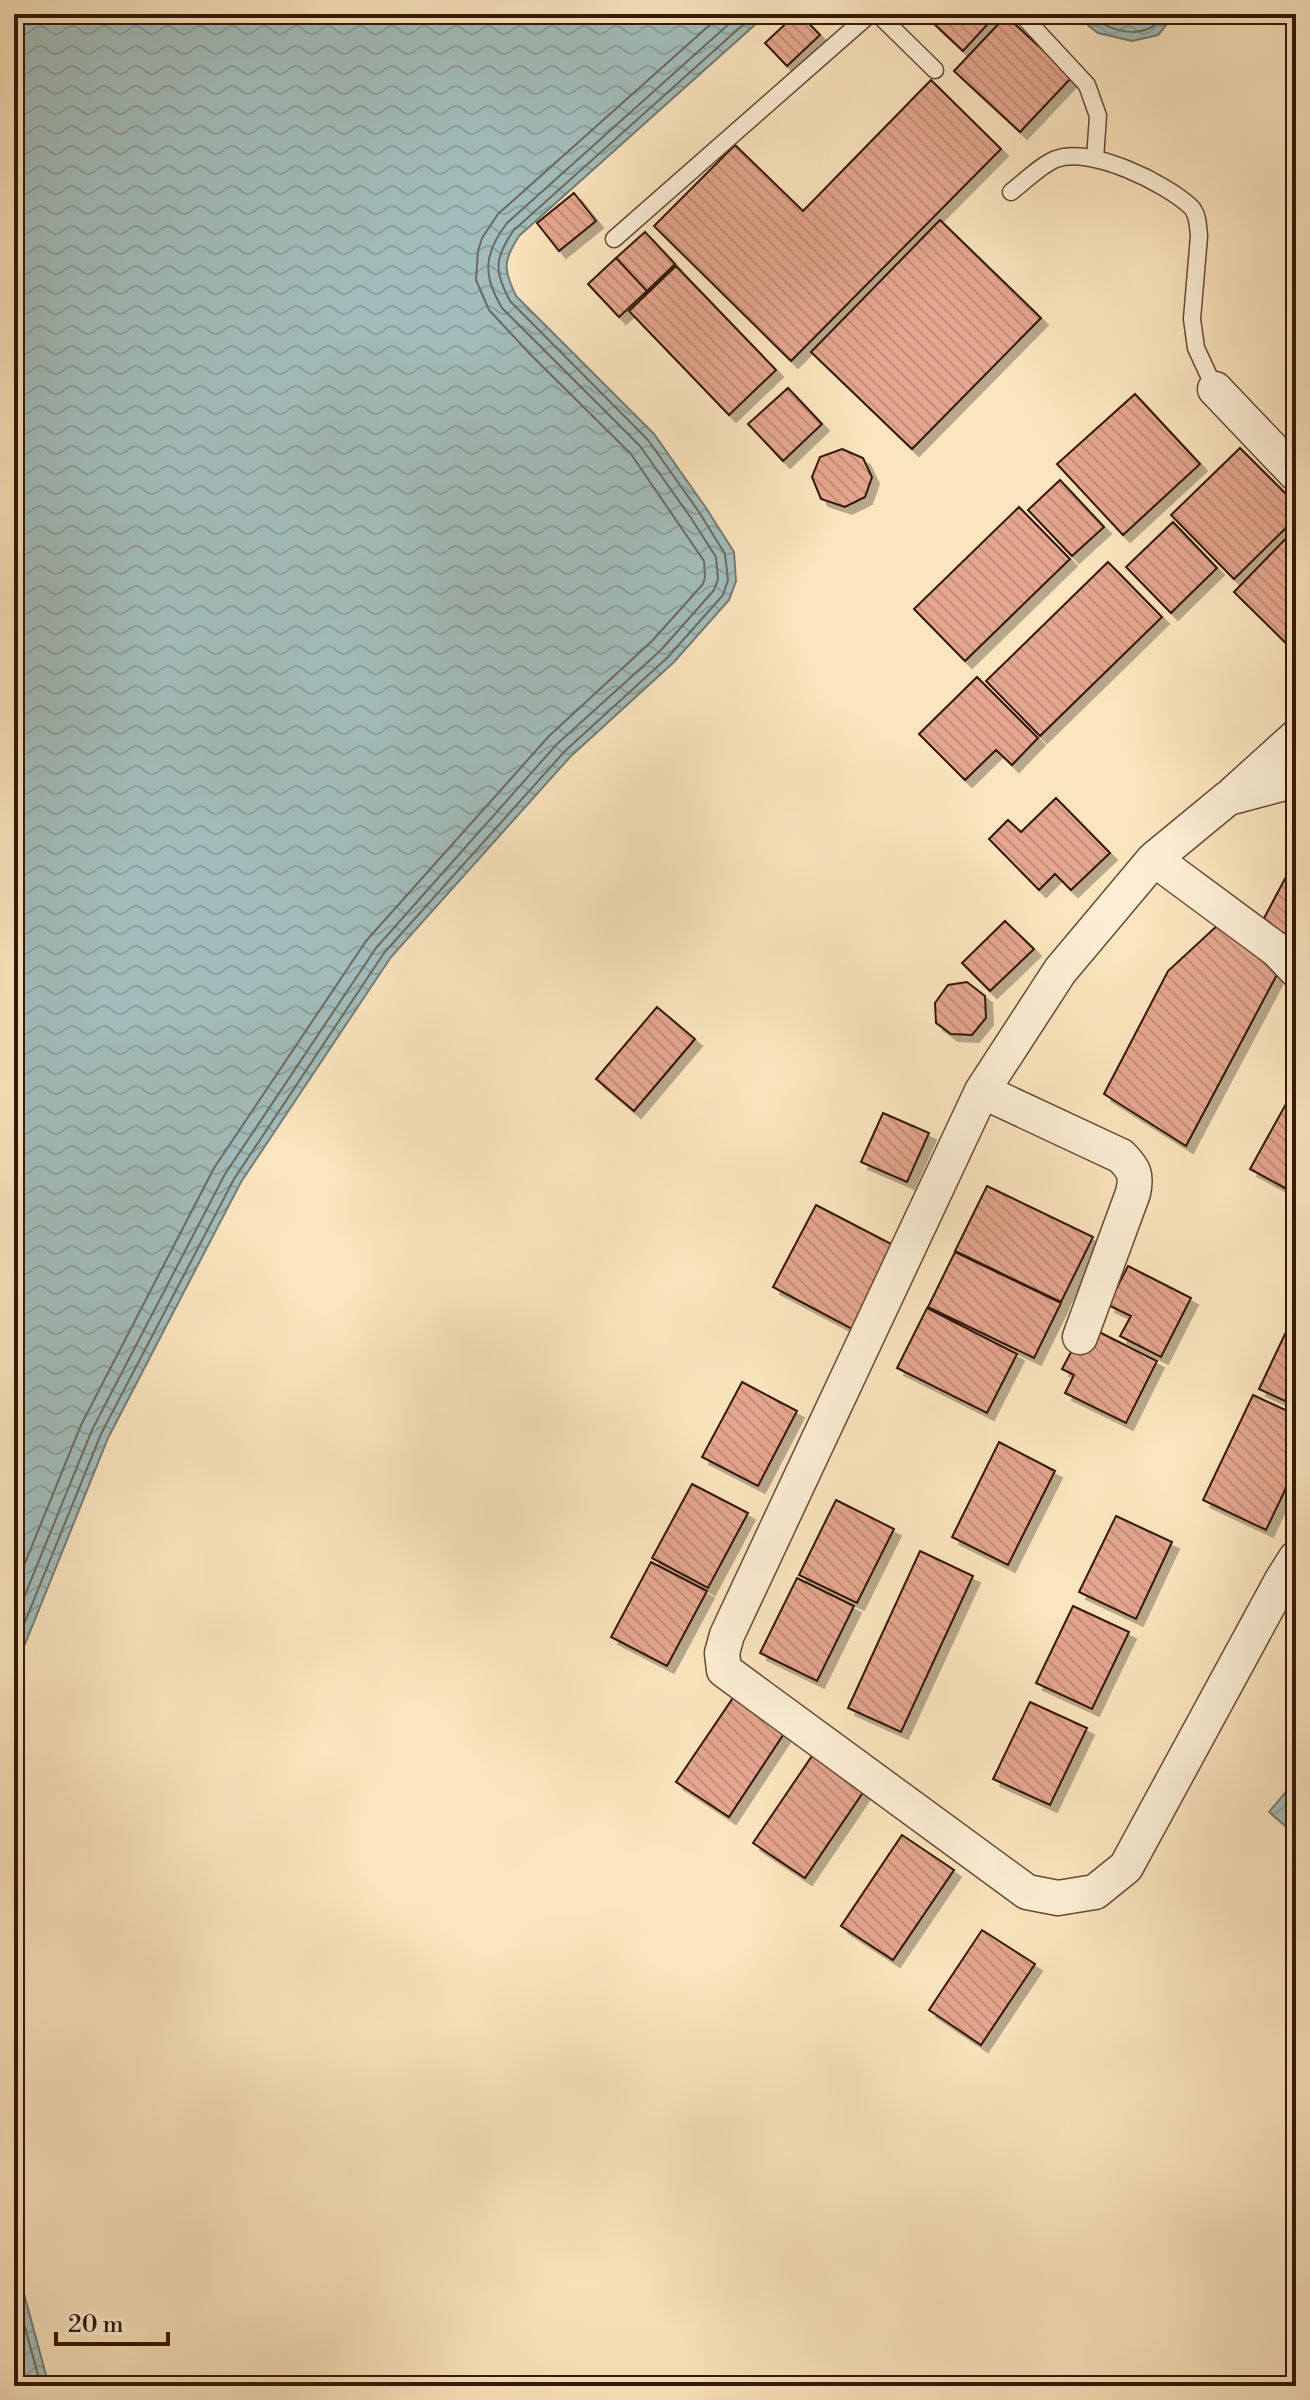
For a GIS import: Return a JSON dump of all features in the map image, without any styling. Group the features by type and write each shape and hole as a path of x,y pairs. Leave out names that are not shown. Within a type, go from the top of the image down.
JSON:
{"street":[{"path":"1215,389 1296,474"},
{"path":"1296,737 1154,859 1060,971 982,1091 727,1635 722,1653 724,1670 1027,1892 1058,1898 1095,1892 1126,1867 1296,1558"},
{"path":"1228,798 1296,780"},
{"path":"1154,859 1277,950 1296,970"},
{"path":"982,1091 1121,1156 1133,1169 1136,1178 1133,1193 1080,1337"}],"lane":[{"path":"614,239 870,14"},
{"path":"878,14 935,70"},
{"path":"1021,14 1087,85 1098,116 1095,159"},
{"path":"1011,192 1055,159 1074,156 1095,159 1153,181 1193,209 1199,236 1192,319 1196,348 1215,389"}],"water":[{"path":"14,14 767,14 519,236 507,265 516,296 654,434 706,508 734,552 736,581 729,600 674,662 570,757 391,957 241,1182 108,1438 21,1654 14,1693"},
{"path":"1074,14 1175,14 1158,35 1132,41 1098,33"},
{"path":"1296,1780 1296,1835 1269,1812"},
{"path":"14,2257 49,2386 14,2386"}],"building":[{"path":"796,14 800,14 820,35 787,66 765,43"},
{"path":"942,14 997,14 963,51 933,23"},
{"path":"1006,16 1072,77 1020,132 954,71"},
{"path":"931,80 1001,149 791,361 654,226 735,145 803,211"},
{"path":"574,193 596,221 559,251 537,223"},
{"path":"940,220 1041,318 912,449 811,352"},
{"path":"645,232 675,264 647,291 616,258"},
{"path":"616,258 647,291 619,317 588,284"},
{"path":"676,266 776,370 729,415 629,311"},
{"path":"788,388 822,424 783,461 748,424"},
{"path":"1135,394 1200,464 1123,535 1057,464"},
{"path":"1240,448 1296,504 1296,518 1234,579 1171,515"},
{"path":"842,449 863,458 872,477 865,497 845,507 821,499 812,477 820,457"},
{"path":"1060,480 1104,527 1072,556 1028,510"},
{"path":"1019,507 1070,559 965,661 914,609"},
{"path":"1173,522 1217,568 1171,613 1126,567"},
{"path":"1296,528 1296,653 1234,592"},
{"path":"1108,562 1162,617 1040,736 986,681"},
{"path":"977,677 1038,738 1012,765 996,750 965,780 919,734"},
{"path":"1056,798 1110,853 1071,890 1055,874 1039,890 989,839 1008,820 1021,832"},
{"path":"1296,858 1296,940 1262,922"},
{"path":"1005,921 1034,949 990,991 962,963"},
{"path":"1220,923 1281,967 1186,1146 1104,1094 1168,971"},
{"path":"967,982 985,996 986,1018 972,1035 951,1034 936,1023 935,1003 948,985"},
{"path":"657,1007 695,1039 634,1111 596,1079"},
{"path":"1292,1093 1296,1095 1296,1194 1250,1169"},
{"path":"883,1113 929,1133 907,1182 861,1162"},
{"path":"987,1186 1093,1237 1061,1302 955,1251"},
{"path":"816,1205 895,1246 852,1329 773,1287"},
{"path":"955,1252 1061,1303 1034,1358 928,1307"},
{"path":"1128,1266 1191,1298 1161,1357 1120,1336 1131,1316 1108,1305"},
{"path":"927,1308 1017,1354 987,1413 897,1368"},
{"path":"1296,1311 1296,1406 1259,1389"},
{"path":"1095,1330 1157,1361 1126,1423 1065,1393 1074,1375 1062,1369 1077,1341"},
{"path":"742,1382 797,1411 758,1486 702,1457"},
{"path":"1253,1395 1296,1415 1296,1467 1266,1530 1203,1500"},
{"path":"999,1442 1055,1471 1008,1565 952,1537"},
{"path":"692,1484 748,1513 708,1588 652,1558"},
{"path":"836,1500 894,1529 857,1603 799,1575"},
{"path":"1116,1516 1172,1542 1136,1619 1079,1592"},
{"path":"920,1551 973,1576 901,1732 848,1708"},
{"path":"651,1562 707,1591 667,1666 611,1637"},
{"path":"797,1578 854,1606 817,1681 760,1653"},
{"path":"1073,1606 1129,1632 1092,1709 1036,1683"},
{"path":"737,1692 789,1726 729,1817 676,1782"},
{"path":"1030,1702 1087,1728 1050,1805 993,1779"},
{"path":"814,1753 866,1788 805,1878 753,1843"},
{"path":"902,1835 954,1870 893,1960 841,1926"},
{"path":"982,1930 1035,1964 981,2045 929,2010"}]}
